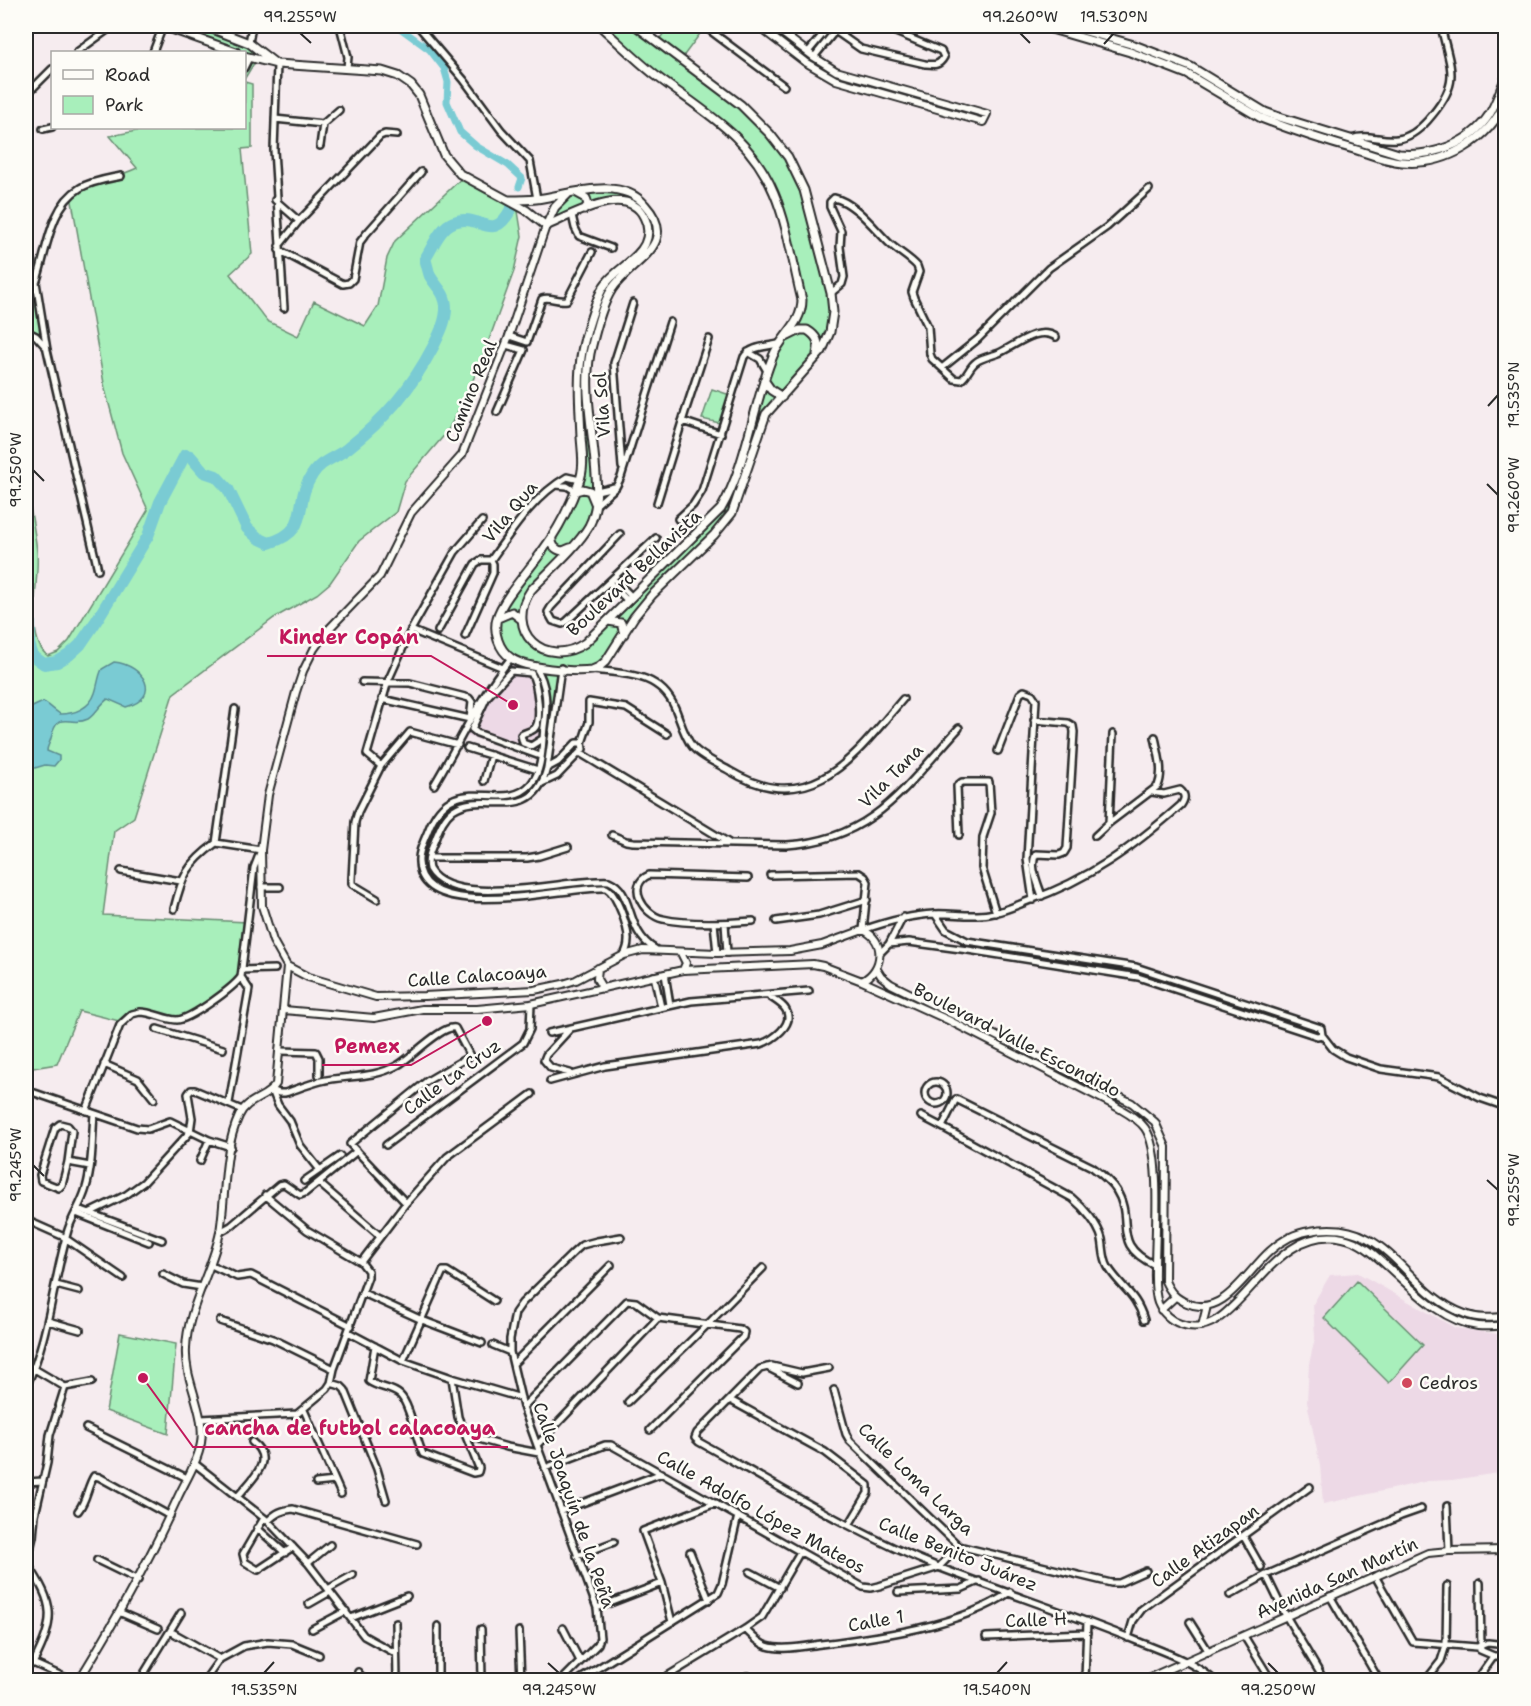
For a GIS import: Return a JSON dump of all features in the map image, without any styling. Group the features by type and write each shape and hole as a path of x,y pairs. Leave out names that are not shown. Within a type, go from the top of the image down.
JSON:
{"main road":[{"path":"163,26 233,51"},
{"path":"206,26 249,43 278,64"},
{"name":"Boulevard Bellavista","path":"521,619 528,636 543,651 564,653 576,649 608,621 721,509 732,487 767,371 779,343 800,316 802,300 779,208 771,186 754,158 730,130 654,74 600,26"},
{"name":"Boulevard Bellavista","path":"592,670 599,668 606,661 652,595 714,536 732,513 766,414 817,357 827,342 833,312 831,293 804,190 780,146 741,105 636,26"},
{"path":"1041,26 1130,52 1187,74 1261,118 1274,123 1345,147 1401,162 1431,160 1448,156 1461,149 1486,131 1506,100"},
{"path":"1068,26 1134,45 1191,67 1265,112 1348,140 1399,154 1432,153 1467,137 1488,117 1506,77"},
{"path":"247,57 278,64 382,70 398,76 411,85 419,95 444,155 463,177 511,201 546,226"},
{"path":"511,201 604,189 625,192 636,196 653,215 657,228 650,253 620,280 609,296 590,353 588,381 597,491 590,524 526,598 520,614 521,619"},
{"path":"577,192 586,198 588,205 584,210"},
{"path":"546,226 555,207 568,194"},
{"path":"546,226 612,201 628,202 639,209 647,224 648,232 643,247 604,285 584,344 580,368 583,464 576,491 552,537 506,601 496,619 500,644 511,658 535,666 592,670"},
{"path":"779,343 800,330 807,330 818,339 817,357"},
{"path":"764,380 771,390 782,397"},
{"path":"576,491 583,489 590,491 595,506"},
{"path":"552,537 553,545 559,550 571,548"},
{"path":"496,619 502,614 512,612 521,619"},
{"path":"608,621 621,622 624,634"}],"street":[{"path":"78,51 113,26"},
{"path":"153,51 163,26"},
{"path":"249,43 252,26"},
{"path":"340,26 348,57 347,68"},
{"path":"418,26 464,80 501,130 526,154 532,167 537,199"},
{"path":"704,26 784,86"},
{"path":"758,26 817,70 836,80 983,122 987,114 836,71 773,26"},
{"path":"808,52 828,26 861,49 934,65 941,62 944,57 941,51 881,26"},
{"path":"1348,140 1367,135 1399,139 1414,133 1443,103 1449,92 1451,72 1441,26"},
{"path":"814,57 835,32"},
{"path":"278,64 274,150 284,308"},
{"path":"26,95 51,70"},
{"path":"854,85 857,77"},
{"path":"320,146 323,124 339,110"},
{"path":"275,119 323,124"},
{"path":"43,129 51,127"},
{"path":"279,248 298,221 380,136 397,135"},
{"path":"1399,139 1396,144 1399,154"},
{"path":"279,248 343,284 349,283 353,279 360,242 421,172"},
{"path":"26,306 36,282 53,224 65,202 80,188 121,176"},
{"path":"942,369 978,339 1049,268 1107,227 1149,189"},
{"path":"831,293 842,284 844,277 840,247 841,231 830,207 830,202 834,198 846,203 873,225 887,241 917,266 918,278 912,292 928,327 930,354 932,359 954,379 961,380 975,362 1005,351 1022,340 1051,333 1056,337"},
{"path":"276,200 298,221"},
{"path":"572,215 579,236 611,248"},
{"name":"Camino Real","path":"261,850 268,795 296,693 314,649 327,631 380,576 411,513 462,455 506,345 546,226"},
{"path":"497,412 524,350 542,299 546,297 561,301 567,300 592,252"},
{"path":"36,282 47,350 98,570"},
{"name":"Vila Sol","path":"622,471 614,363 633,303"},
{"name":"Vila Sol","path":"595,506 616,487 670,322"},
{"path":"26,331 41,340 47,350"},
{"path":"509,336 527,342"},
{"path":"657,503 681,421 709,339"},
{"path":"678,519 693,505 702,491 744,357 756,348 779,343"},
{"path":"506,345 524,350"},
{"path":"748,352 760,359 767,371"},
{"path":"681,421 721,434"},
{"path":"554,485 567,477 580,480"},
{"path":"554,485 567,486 576,491"},
{"name":"Vila Qua","path":"490,560 537,500 554,485"},
{"path":"597,491 616,487"},
{"path":"381,766 367,754 388,681 411,630 455,552 482,521"},
{"path":"620,534 551,607 548,612 557,623 566,622 656,538"},
{"name":"Vila Qua","path":"438,631 471,570 481,560 490,560"},
{"name":"Vila Qua","path":"465,636 493,573 493,564 490,560"},
{"path":"611,580 630,599"},
{"path":"411,630 503,668"},
{"path":"434,785 458,745 485,692 511,658"},
{"path":"535,666 543,680 546,702 538,770 532,783 520,792 506,795 465,795 453,799 432,819 418,863 429,883 440,892 490,899 606,888 617,900 624,922 628,940 624,955"},
{"path":"542,783 548,766 561,668"},
{"path":"592,670 639,675 663,690 672,700 692,746 737,775 766,786 797,786 818,781 832,774 851,759 903,699"},
{"path":"542,739 531,746 523,743 521,735 534,729 537,723 534,679 531,673 511,671 487,697 472,729 540,758 548,766"},
{"path":"363,682 388,681 417,684 471,699 470,719"},
{"path":"998,751 1020,694 1024,691 1035,696 1027,854 1027,868 1033,900"},
{"path":"382,699 470,719"},
{"path":"655,949 640,938 622,892 609,881 598,880 515,890 479,889 445,884 438,880 429,869 429,858 442,822 453,810 466,804 524,800 542,783 557,776 583,749 582,743 588,728 589,702 626,708 668,734"},
{"path":"216,843 235,709"},
{"path":"1027,854 1059,855 1067,848 1074,732 1073,726 1068,723 1034,720"},
{"name":"Vila Tana","path":"612,835 633,843 731,844 807,844 836,837 872,819 889,804 959,728"},
{"path":"377,899 352,884 356,817 381,766 410,732 458,745"},
{"path":"1109,823 1113,734"},
{"path":"1095,836 1158,786 1161,778 1155,737"},
{"path":"548,766 558,762 576,743 582,743"},
{"path":"467,748 538,770"},
{"path":"580,753 731,844"},
{"path":"484,780 491,755"},
{"path":"959,835 956,789 959,783 986,780 989,782 992,813 983,837 981,868 996,912"},
{"name":"Calle Calacoaya","path":"287,966 308,976 376,997 534,990 576,980 624,955 643,950 727,953 811,948 903,917 935,914 983,915 1033,900 1091,874 1114,859 1181,805 1184,796 1180,790 1164,794 1152,792"},
{"path":"174,909 181,881 190,865 216,843 261,850"},
{"path":"429,858 527,858 568,848"},
{"path":"79,1680 121,1613 138,1580 170,1516 201,1442 201,1419 185,1358 189,1325 211,1265 220,1232 231,1147 238,1118 242,1110 254,1099 272,1090 278,1075 287,966 266,924 262,906 261,850"},
{"path":"86,1111 120,1025 132,1014 146,1012 173,1019 184,1019 236,984 241,977 255,868 261,850"},
{"path":"1036,854 1033,863 1042,896"},
{"path":"121,871 181,881"},
{"path":"770,875 859,873 865,877 868,882 863,930 877,941 880,953 876,968 868,978 862,981"},
{"path":"748,878 649,875 642,878 637,891 643,906 655,916 663,919 714,923 753,921"},
{"path":"261,887 280,887"},
{"path":"776,921 819,915 867,900"},
{"path":"935,914 942,925 959,938 1136,967 1320,1028 1322,1035 1333,1049 1346,1057 1382,1069 1439,1077 1480,1098 1506,1107"},
{"path":"880,953 889,944 903,917"},
{"path":"624,922 628,924 632,920"},
{"path":"714,923 717,953"},
{"path":"725,923 727,953"},
{"path":"889,944 909,942 1138,977 1317,1036 1322,1035"},
{"path":"991,953 992,944"},
{"path":"811,948 813,964"},
{"path":"680,952 685,959 682,970"},
{"name":"Boulevard Valle Escondido","path":"284,1010 374,1018 422,1009 477,1009 531,1004 682,970 813,964 824,966 948,1020 1112,1104 1144,1126 1153,1143 1155,1161 1156,1290 1161,1310"},
{"path":"598,968 597,980 603,989"},
{"name":"Boulevard Valle Escondido","path":"876,968 881,976 891,984 1132,1102 1155,1122 1166,1147 1165,1281 1175,1297"},
{"path":"242,970 275,969"},
{"path":"665,974 670,1005"},
{"path":"654,976 661,1007"},
{"path":"229,1103 249,989 241,977"},
{"path":"549,1033 670,1005 714,998 808,991"},
{"path":"550,1081 614,1064 771,1041 786,1025 789,1018 786,1010 768,995"},
{"path":"422,1009 418,1003 424,996"},
{"name":"Calle Calacoaya","path":"530,1029 531,1004"},
{"path":"167,1032 173,1019"},
{"path":"272,1090 285,1093 322,1081 371,1076 386,1072 413,1055 446,1029 455,1028 470,1056 428,1081 350,1144 406,1203"},
{"path":"571,1028 544,1060 551,1068 572,1074"},
{"path":"157,1029 223,1049"},
{"name":"Calle La Cruz","path":"386,1145 523,1043 530,1029"},
{"path":"280,1051 316,1052 319,1058 319,1075"},
{"path":"104,1064 138,1079 154,1099"},
{"path":"947,1094 942,1102 933,1104 926,1098 925,1092 927,1086 936,1082 944,1085 947,1094 1092,1167 1107,1178 1122,1202 1126,1238 1133,1252 1155,1265"},
{"path":"26,1090 143,1129 170,1121 190,1132 231,1147"},
{"path":"89,1213 109,1204 144,1182 190,1132 192,1118 188,1094 191,1090 242,1110"},
{"path":"272,1090 278,1105 290,1121 300,1145 320,1170"},
{"path":"361,1262 406,1203 447,1157 532,1094"},
{"path":"942,1127 956,1098"},
{"path":"26,1387 48,1320 69,1229 87,1186 94,1114"},
{"path":"921,1116 1072,1198 1083,1207 1100,1232 1104,1259 1108,1267 1134,1296 1144,1320"},
{"path":"60,1124 69,1126 72,1131 68,1162 59,1188 41,1181 40,1175 55,1128 60,1124"},
{"path":"200,1161 209,1140"},
{"path":"220,1232 231,1226 265,1195 284,1184 300,1195 319,1183 357,1151"},
{"path":"304,1181 340,1156"},
{"path":"68,1162 90,1166"},
{"path":"319,1183 380,1236"},
{"path":"201,1419 290,1415 304,1410 331,1383 368,1277 368,1271 361,1262 307,1230 265,1195"},
{"path":"77,1211 89,1213 162,1240"},
{"path":"77,1211 149,1242"},
{"path":"26,1220 62,1236 123,1278"},
{"path":"1506,1317 1481,1318 1452,1308 1439,1300 1379,1245 1355,1232 1330,1228 1308,1231 1280,1243 1224,1298 1207,1306 1194,1305 1175,1297 1161,1310 1179,1324 1202,1326 1212,1323 1230,1309 1285,1252 1308,1240 1327,1237 1359,1243 1434,1307 1448,1316 1481,1327 1506,1325"},
{"name":"Calle Joaquín de la Peña","path":"562,1680 598,1644 600,1638 597,1608 520,1398 510,1352 511,1326 515,1313 522,1303 582,1245 621,1237"},
{"path":"211,1265 237,1277 251,1275 403,1361 520,1398"},
{"path":"513,1364 611,1265"},
{"path":"628,1402 764,1268"},
{"path":"403,1361 443,1270 494,1301"},
{"path":"163,1274 183,1284 202,1287"},
{"path":"56,1285 79,1291"},
{"path":"363,1293 422,1320 482,1343"},
{"path":"523,1407 627,1301 636,1302 658,1318 740,1329 744,1332 742,1337 650,1430"},
{"path":"1202,1326 1207,1306"},
{"path":"537,1445 658,1318"},
{"path":"48,1320 80,1330"},
{"path":"220,1321 273,1339 334,1369"},
{"path":"493,1345 510,1352"},
{"path":"375,1346 369,1381 374,1385 392,1390 404,1400 423,1454 473,1473 478,1472 479,1468 454,1402 452,1378"},
{"path":"26,1364 65,1387 92,1382"},
{"path":"765,1366 802,1373 829,1368"},
{"path":"765,1366 798,1383"},
{"path":"765,1366 730,1400 825,1452 868,1485 868,1493 849,1525"},
{"path":"331,1383 345,1390 377,1469 386,1500"},
{"path":"33,1664 49,1627 50,1612 46,1594 26,1563 33,1537 50,1435 65,1387"},
{"name":"Calle Loma Larga","path":"834,1390 850,1441 959,1546 1111,1583 1119,1583 1146,1571"},
{"name":"Calle Benito Juárez","path":"730,1400 697,1433 695,1438 699,1442 849,1525 939,1567 1087,1621 1187,1662 1214,1680"},
{"path":"304,1410 341,1494"},
{"path":"86,1428 187,1478"},
{"path":"465,1435 539,1453"},
{"path":"238,1496 263,1462 263,1454 252,1442"},
{"name":"Calle Adolfo López Mateos","path":"545,1468 605,1445 611,1445 856,1584 871,1588 939,1567 959,1546"},
{"path":"194,1463 238,1496 293,1547 364,1636 395,1653"},
{"path":"561,1511 662,1473"},
{"path":"78,1510 86,1499 94,1476 99,1476 170,1516"},
{"path":"26,1482 43,1481"},
{"path":"316,1483 335,1481"},
{"name":"Calle Atizapan","path":"1128,1638 1137,1614 1310,1487"},
{"path":"672,1622 662,1582 643,1531 716,1503"},
{"path":"1447,1506 1449,1551"},
{"path":"293,1547 258,1570 245,1562 243,1554 257,1528 284,1509 293,1509 417,1544"},
{"path":"1230,1595 1266,1575 1421,1509"},
{"path":"26,1511 35,1515"},
{"path":"579,1680 718,1593 738,1516"},
{"path":"257,1528 285,1553"},
{"path":"1244,1537 1261,1567"},
{"path":"577,1556 614,1542"},
{"path":"308,1563 330,1545"},
{"name":"Avenida San Martín","path":"1144,1680 1428,1553 1506,1550"},
{"path":"690,1552 709,1600"},
{"path":"661,1680 762,1617 800,1552"},
{"path":"97,1560 138,1580"},
{"path":"750,1572 780,1588"},
{"path":"309,1604 353,1575"},
{"path":"1266,1575 1286,1616 1324,1680"},
{"path":"1375,1576 1413,1642 1479,1647 1495,1642 1506,1645"},
{"path":"898,1592 961,1588 979,1581"},
{"path":"597,1608 662,1582"},
{"path":"1479,1647 1480,1583"},
{"path":"1426,1680 1441,1661 1446,1645 1447,1586"},
{"name":"Calle 1","path":"745,1629 761,1644 767,1646 800,1647 841,1642 941,1622 998,1600 1010,1592"},
{"path":"351,1618 407,1596"},
{"path":"1330,1596 1379,1680"},
{"path":"312,1629 346,1611"},
{"path":"121,1613 158,1629"},
{"path":"140,1680 181,1613"},
{"path":"1085,1680 1087,1621"},
{"path":"1190,1622 1209,1652"},
{"path":"396,1623 397,1680"},
{"path":"438,1626 438,1680"},
{"path":"563,1628 580,1661"},
{"path":"481,1629 482,1680"},
{"path":"170,1631 220,1659"},
{"path":"519,1631 521,1680"},
{"name":"Calle H","path":"986,1637 1087,1633"},
{"path":"1244,1636 1271,1680"},
{"path":"205,1680 220,1659 244,1646 268,1642 292,1644 319,1655"},
{"path":"1479,1647 1494,1656 1506,1656"},
{"path":"1477,1680 1494,1656"},
{"path":"26,1660 71,1680"},
{"path":"358,1672 364,1680"},
{"path":"741,1680 747,1676"},
{"path":"1059,1680 1104,1680"}],"shaded area":[{"path":"511,659 535,666 547,702 540,757 466,736 485,696"},
{"name":"Cedros","path":"1358,1273 1455,1328 1505,1333 1506,1413 1503,1415 1505,1472 1428,1481 1323,1504 1320,1465 1307,1402 1309,1364 1315,1338 1313,1304 1330,1275"}],"green space":[{"path":"163,26 206,26 249,43 277,64 256,60 246,76 246,51 233,51"},
{"path":"600,26 636,26 757,120 797,174 833,302 827,342 766,414 732,513 652,595 599,667 561,669 548,763 540,761 547,702 535,666 526,664 504,651 496,619 543,551 580,480 580,368 601,291 637,253 648,232 639,209 612,201 546,226 568,194 604,189 636,196 656,222 654,245 609,296 588,371 597,483 590,524 526,598 524,628 543,651 576,649 726,501 767,371 802,309 779,208 747,148 654,74"},
{"path":"669,26 705,27 682,58 658,41"},
{"path":"246,82 252,84 252,148 242,149 252,254 230,274 267,321 298,336 314,301 365,326 378,306 387,258 395,241 463,177 517,205 522,236 514,271 468,392 447,432 405,481 396,512 359,541 330,583 317,594 274,618 173,694 134,817 114,831 103,915 247,922 241,977 207,1004 179,1017 145,1010 132,1013 119,1021 79,1011 57,1064 26,1069 26,486 37,552 35,623 41,648 48,656 58,652 69,641 148,510 122,453 105,389 71,196 94,183 137,168 110,136 147,129 246,129"},
{"path":"34,280 45,344 34,331 26,328 26,304"},
{"path":"712,389 733,396 724,424 702,419"},
{"path":"1357,1281 1423,1345 1389,1383 1324,1318"},
{"path":"120,1333 176,1344 168,1434 106,1411"}],"water":[{"path":"114,662 125,664 141,675 146,689 144,696 126,707 108,699 88,719 76,722 61,721 54,729 47,748 47,751 59,756 59,760 54,766 45,765 35,768 26,766 26,710 42,702 60,714 81,709 93,698 102,669"}],"waterway":[{"path":"397,26 430,50 444,68 448,82 447,102 460,132 476,146 508,165 522,178 519,187"},
{"path":"26,593 30,623 29,644 33,656 44,664 57,662 80,645 95,623 148,536 160,502 185,455 190,456 204,472 216,476 228,489 247,528 258,538 269,543 283,538 297,523 306,486 316,470 348,448 374,426 406,390 425,362 442,328 446,308 443,294 430,276 425,259 437,238 449,225 463,220 491,226 498,225 511,209"}],"place":[{"name":"Kinder Copán","path":"513,705"},
{"name":"Pemex","path":"487,1021"},
{"name":"cancha de futbol calacoaya","path":"143,1378"},
{"name":"Cedros","path":"1407,1383"}]}
